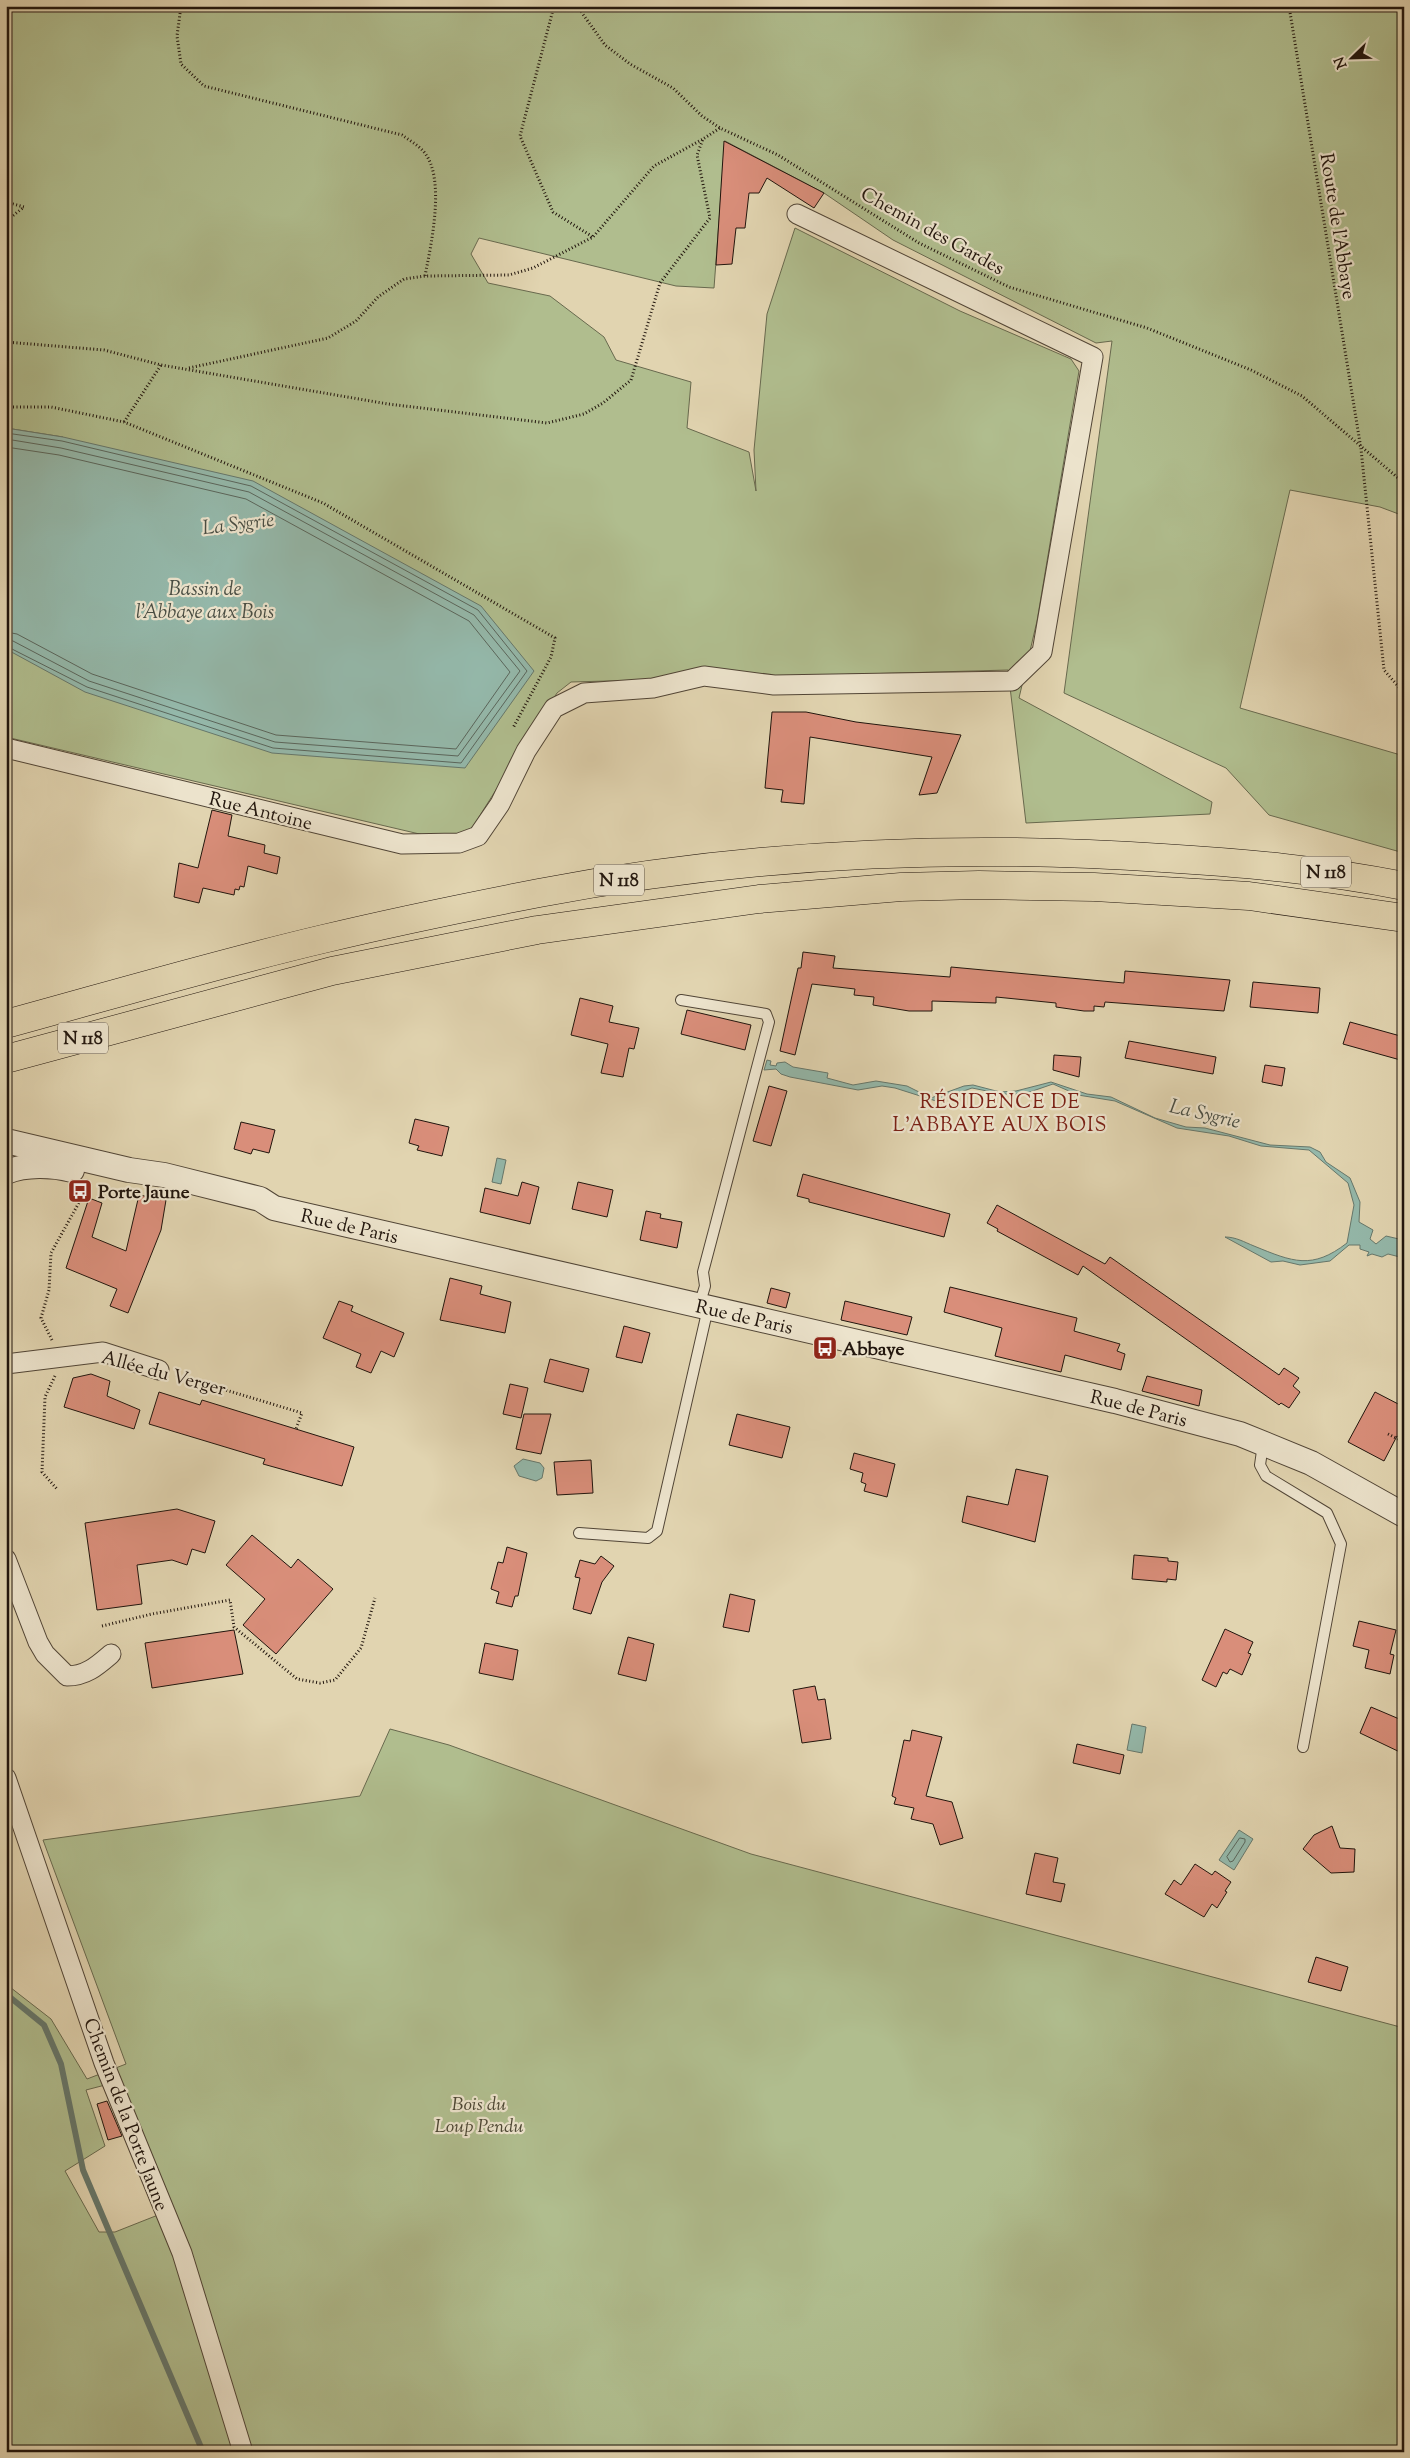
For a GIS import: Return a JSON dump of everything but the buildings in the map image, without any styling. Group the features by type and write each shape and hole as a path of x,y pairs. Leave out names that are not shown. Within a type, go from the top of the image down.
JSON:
{"highway":[{"name":"N 118","path":"6,1024 214,967 334,937 541,893 650,875 764,862 875,854 1100,853 1285,867 1404,886"},
{"name":"N 118","path":"8,1071 160,1017 332,972 537,930 759,899 901,887 979,885 1094,887 1289,900 1404,918"}],"street":[{"name":"Rue Antoine","path":"6,748 402,844 459,843 478,836 500,804 526,751 554,708 584,692 653,688 704,676 774,685 1012,681 1042,652 1093,357 797,214"},
{"name":"Rue de Paris","path":"6,1141 127,1176 211,1203 257,1211 274,1208"},
{"name":"Rue de Paris","path":"6,1172 16,1168 35,1166 127,1176 164,1175 214,1193 260,1199 274,1208 1115,1401 1240,1434 1311,1463 1404,1515"},
{"name":"Allée du Verger","path":"6,1364 103,1352 159,1370"},
{"path":"6,1558 38,1642 53,1664 67,1676 79,1676 91,1670 111,1654"},
{"name":"Chemin de la Porte Jaune","path":"6,1778 104,2063 182,2253 243,2452"}],"lane":[{"path":"579,1533 648,1538 657,1531 704,1307 705,1286 703,1272 769,1022 766,1014 681,1000"},
{"path":"1264,1444 1260,1465 1266,1476 1327,1513 1341,1544 1303,1747"}],"path":[{"path":"181,6 177,36 181,64 204,86 402,135 424,152 433,173 435,197 434,230 425,276"},
{"path":"554,6 520,136 553,212 593,237"},
{"name":"Chemin des Gardes","path":"577,6 605,45 630,64 673,88 702,116 720,128 778,155 919,243 1009,287 1147,328 1251,370 1302,396 1361,449 1404,484"},
{"name":"Route de l'Abbaye","path":"1289,6 1361,449 1384,670 1404,693"},
{"path":"186,369 328,338 356,321 378,297 404,279 425,276 509,275 533,268 593,237 654,166 720,128"},
{"path":"6,342 104,350 160,365 388,404 547,423 584,414 603,403 631,380 660,283 710,218 697,155 703,139"},
{"path":"6,202 24,207 6,221"},
{"path":"124,422 160,365"},
{"path":"6,407 51,407 124,422 323,503 556,638 551,657 513,728"},
{"path":"56,1358 56,1347 41,1318 49,1290 51,1253 82,1199"},
{"name":"Allée du Verger","path":"159,1370 302,1413 296,1429"},
{"path":"45,1397 42,1472 57,1489"},
{"path":"1388,1434 1404,1442"},
{"path":"1404,1450 1399,1458 1404,1460"},
{"path":"102,1626 152,1614 230,1600 234,1627 297,1679 320,1683 335,1680 361,1648 375,1598"}],"green space":[{"path":"6,6 1404,6 1404,516 1380,507 1290,490 1240,708 1404,756 1404,853 1269,815 1226,768 1064,693 1112,341 1096,343 893,240 824,193 725,141 714,288 676,286 479,238 471,254 488,283 550,296 604,337 616,360 691,382 687,428 749,452 756,491 754,450 767,314 795,228 960,311 1071,359 1079,371 1037,621 1019,698 1212,802 1210,814 1026,823 1008,670 571,682 557,693 472,828 445,840 6,737 6,649 11,653 63,437 6,428"},
{"name":"Bois du Loup Pendu","path":"390,1729 449,1745 751,1854 1404,2028 1404,2452 6,2452 6,1984 51,2019 87,2079 126,2064 43,1840 360,1796","holes":["109,2084 158,2215 115,2232 99,2232 65,2171 105,2146 86,2090"]}],"water":[{"name":"Bassin de l'Abbaye aux Bois","path":"6,428 63,437 253,481 481,606 534,671 465,768 272,753 85,692 6,649"},
{"path":"767,1060 771,1061 770,1065 776,1066 777,1063 785,1062 793,1067 828,1073 827,1078 853,1085 876,1081 907,1086 931,1098 964,1086 973,1085 1000,1092 1016,1091 1051,1082 1087,1094 1111,1097 1155,1118 1186,1127 1205,1128 1270,1145 1310,1147 1320,1152 1326,1162 1350,1178 1360,1202 1359,1222 1373,1230 1370,1239 1376,1244 1386,1236 1399,1239 1404,1247 1404,1258 1388,1254 1382,1257 1372,1254 1367,1256 1369,1252 1360,1249 1360,1245 1349,1245 1330,1261 1300,1265 1283,1261 1271,1262 1225,1237 1240,1240 1280,1256 1302,1261 1323,1257 1335,1252 1347,1243 1354,1205 1348,1183 1309,1150 1261,1146 1229,1136 1177,1128 1115,1101 1078,1095 1053,1084 1024,1094 1002,1094 972,1088 936,1101 895,1088 882,1086 858,1090 790,1077 781,1074 776,1069 764,1070"},
{"path":"497,1158 506,1160 501,1184 492,1182"},
{"path":"523,1459 540,1463 544,1468 542,1478 536,1481 519,1476 514,1466"},
{"path":"1132,1724 1146,1727 1142,1753 1127,1750"},
{"path":"1239,1830 1253,1839 1234,1870 1219,1860"}],"waterway":[{"path":"6,1994 44,2025 61,2064 83,2170 203,2452"}],"place":[{"name":"Porte Jaune","path":"80,1191"},
{"name":"Abbaye","path":"825,1348"}],"district":[{"name":"RÉSIDENCE DE L'ABBAYE AUX BOIS","path":"1000,1112"}],"water label":[{"name":"La Sygrie","path":"238,523"},
{"name":"La Sygrie","path":"1205,1113"}]}
